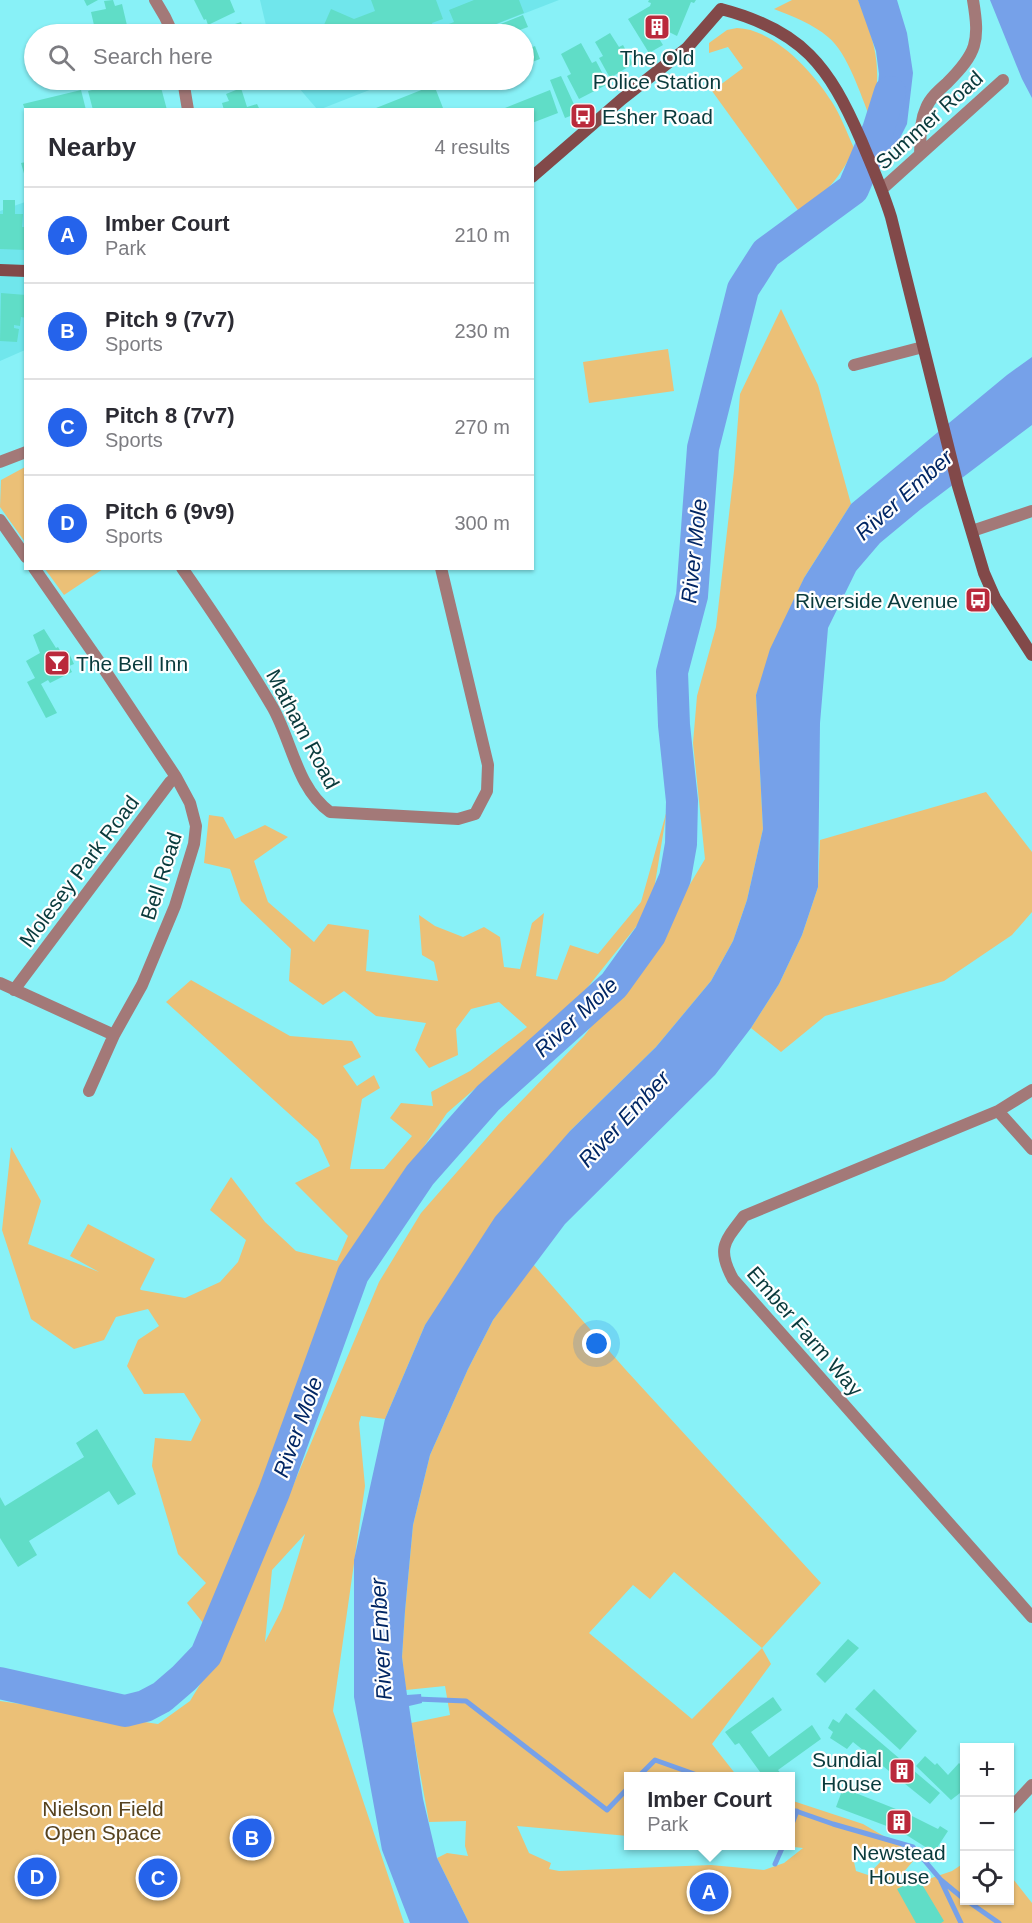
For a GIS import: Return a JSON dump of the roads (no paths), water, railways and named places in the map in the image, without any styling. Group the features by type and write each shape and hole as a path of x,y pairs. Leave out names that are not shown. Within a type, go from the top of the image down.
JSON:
{"main road":[{"path":"534,175 622,99 687,48 720,5 771,27 806,50 837,89 882,189 958,486 984,573 995,598 1032,655"},
{"path":"0,270 24,271"}],"street":[{"path":"155,0 168,24"},
{"path":"920,154 921,124 926,107 936,93 973,54 977,38 973,0"},
{"name":"Summer Road","path":"882,189 1003,80"},
{"path":"185,90 188,108"},
{"path":"854,365 923,347"},
{"path":"0,462 24,453"},
{"path":"972,531 1032,511"},
{"path":"0,520 24,554"},
{"name":"Bell Road","path":"35,570 150,736 176,777 194,814 196,835 175,906 142,985 114,1035 89,1091"},
{"name":"Matham Road","path":"183,570 240,652 274,711 308,789 318,803 330,812 458,819 475,814 487,791 488,765 441,570"},
{"name":"Molesey Park Road","path":"15,990 176,777"},
{"path":"1,984 114,1035"},
{"name":"Ember Farm Way","path":"1032,1090 998,1111 744,1216 725,1241 724,1263 733,1279 1032,1617"},
{"path":"998,1111 1032,1149"},
{"path":"1014,1805 1032,1785"}],"water":[{"path":"858,0 897,0 907,33 913,73 907,124 899,140 886,154 871,120 879,74 876,51"},
{"path":"990,0 1032,0 1032,98 1022,79"},
{"name":"River Ember","path":"1032,357 1032,425 880,543 856,571 828,628 820,723 818,887 802,935 779,984 751,1028 715,1075 565,1224 493,1320 468,1369 430,1455 413,1525 402,1657 407,1695 421,1694 422,1703 409,1706 423,1799 437,1858 469,1923 410,1923 382,1850 354,1697 354,1560 385,1419 425,1325 495,1217 570,1131 656,1047 711,981 733,941 747,900 763,829 756,695 770,649 804,578 851,504"}],"waterway":[{"name":"River Mole","path":"0,1683 125,1711 145,1706 162,1697 206,1655 274,1492 353,1274 420,1175 488,1098 614,985 650,935 675,878 681,844 682,801 674,725 672,672 692,596 703,448 743,289 766,253 853,189 878,130 890,92"},
{"path":"416,1699 466,1701 607,1810 624,1792"},
{"path":"643,1772 655,1760 689,1772"},
{"path":"795,1811 913,1847 941,1880 960,1896"},
{"path":"795,1816 797,1811"},
{"path":"775,1864 781,1850"},
{"path":"941,1881 961,1923"},
{"path":"973,1905 999,1923"}],"place":[{"name":"The Old Police Station","path":"657,27"},
{"name":"Esher Road","path":"583,116"},
{"name":"Riverside Avenue","path":"978,600"},
{"name":"The Bell Inn","path":"57,663"},
{"name":"Sundial House","path":"902,1771"},
{"name":"Newstead House","path":"899,1822"},
{"name":"Pitch 9 (7v7)","path":"252,1838"},
{"name":"Pitch 6 (9v9)","path":"37,1877"},
{"name":"Pitch 8 (7v7)","path":"158,1878"},
{"name":"Imber Court","path":"709,1892"}],"park label":[{"name":"Nielson Field Open Space","path":"103,1820"}]}
